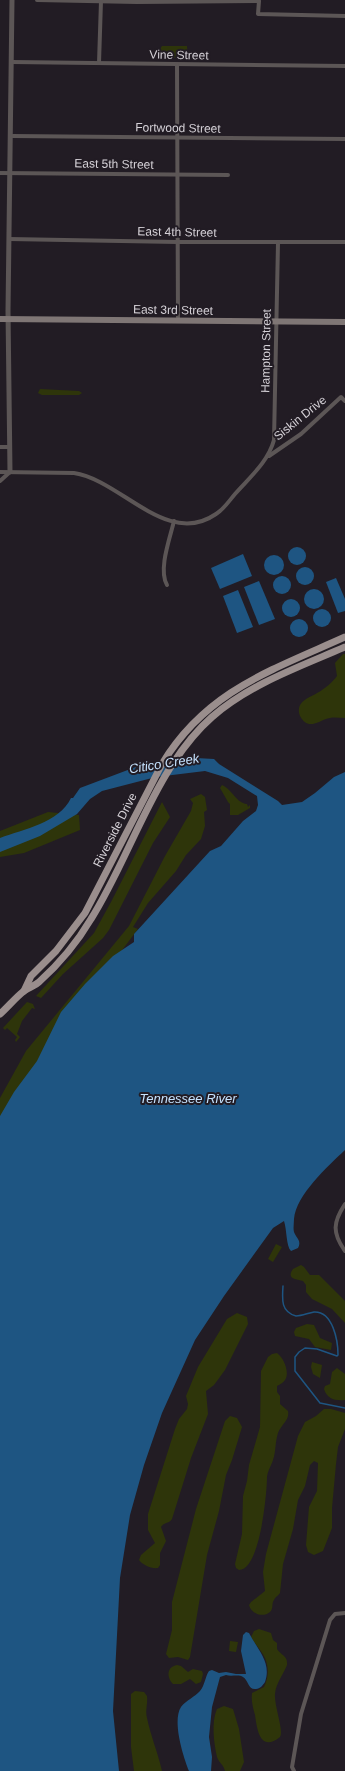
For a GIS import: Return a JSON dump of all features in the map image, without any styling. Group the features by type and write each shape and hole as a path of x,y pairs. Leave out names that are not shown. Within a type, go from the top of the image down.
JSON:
{"main road":[{"name":"East 3rd Street","path":"0,319 345,322"},
{"name":"Riverside Drive","path":"24,991 32,976 56,951 85,913 141,803 171,749 198,717 220,699 254,678 345,637"},
{"name":"Riverside Drive","path":"0,1014 24,991 38,982 63,957 87,926 101,903 147,811 176,759 192,736 211,717 235,699 260,685 342,648"}],"street":[{"path":"0,481 10,472 9,239 12,136 12,0"},
{"path":"37,0 259,1 258,14 345,16"},
{"path":"99,64 101,1"},
{"name":"Vine Street","path":"12,62 345,66"},
{"path":"178,65 178,321"},
{"name":"Fortwood Street","path":"12,136 345,139"},
{"name":"East 5th Street","path":"0,173 228,175"},
{"name":"East 4th Street","path":"9,239 278,243 345,242"},
{"name":"Hampton Street","path":"267,458 272,449 275,436 278,243"},
{"name":"Siskin Drive","path":"267,458 302,434 341,397 345,401"},
{"path":"0,447 10,448"},
{"path":"0,472 85,474 106,484 155,516 174,521 193,523 202,521 216,514 267,458"},
{"path":"167,585 163,578 165,561 174,521"},
{"path":"345,1204 338,1215 335,1226 338,1240 345,1251"},
{"path":"294,1771 292,1767 301,1714 330,1620 335,1614 345,1613"}],"green space":[{"path":"162,46 187,46 188,58 161,58 160,49"},
{"path":"40,389 79,391 82,393 79,395 42,395 38,393"},
{"path":"343,654 345,654 345,718 332,718 314,724 306,723 300,716 299,707 301,703 331,683 337,676 335,663"},
{"path":"222,785 226,787 237,799 247,804 248,807 250,805 250,808 238,815 230,815 230,804 220,788"},
{"path":"201,794 205,797 207,810 204,812 205,826 201,839 186,855 176,871 148,903 133,927 138,929 28,1075 0,1136 0,1098 26,1051 129,926 165,856 191,811 193,803 190,799"},
{"path":"162,802 170,817 153,843 109,930 103,938 63,974 41,998 36,996 94,933"},
{"path":"48,812 79,815 80,830 24,853 0,857 0,831"},
{"path":"27,1002 33,1004 35,1009 32,1008 22,1021 17,1034 20,1037 16,1042 15,1040 17,1037 7,1028 5,1030 3,1028"},
{"path":"276,1244 282,1247 273,1262 268,1259"},
{"path":"301,1265 310,1275 319,1275 345,1301 345,1323 332,1309 312,1299 306,1292 306,1285 303,1281 291,1277 291,1272 293,1269"},
{"path":"237,1313 247,1317 248,1324 225,1370 214,1385 206,1391 208,1414 191,1458 172,1519 161,1527 166,1541 160,1553 160,1565 158,1568 150,1567 139,1560 141,1555 155,1543 148,1530 148,1514 175,1429 179,1419 187,1409 188,1404 186,1396 198,1367 227,1319"},
{"path":"307,1324 314,1325 320,1338 332,1343 331,1350 315,1347 309,1339 295,1336 294,1332 296,1328"},
{"path":"277,1353 280,1355 287,1370 284,1381 277,1386 277,1392 280,1396 280,1404 288,1411 288,1417 279,1430 274,1457 267,1475 264,1514 257,1545 252,1558 246,1567 239,1570 236,1568 235,1564 242,1534 243,1496 249,1465 260,1427 261,1371 268,1357"},
{"path":"312,1362 322,1365 320,1378 313,1374 311,1367"},
{"path":"337,1368 345,1374 345,1400 332,1399 327,1395 324,1389 325,1386 330,1384 332,1372"},
{"path":"324,1409 331,1409 345,1413 345,1429 338,1447 336,1464 332,1508 332,1528 323,1551 314,1555 308,1552 306,1545 309,1507 317,1491 318,1463 314,1461 310,1465 305,1486 298,1500 293,1529 283,1564 280,1593 274,1599 270,1612 261,1615 252,1611 249,1605 265,1591 263,1572 266,1554 298,1436 305,1422 316,1416"},
{"path":"230,1416 237,1418 242,1427 226,1475 219,1511 207,1555 190,1657 188,1660 178,1657 169,1658 166,1654 172,1630 172,1602 196,1509 225,1421"},
{"path":"259,1629 271,1633 273,1640 277,1643 277,1649 286,1658 287,1662 275,1694 281,1734 280,1737 268,1742 264,1741 261,1737 257,1727 252,1702 252,1693 264,1687 268,1673 267,1663 263,1654 251,1637 254,1631"},
{"path":"230,1641 238,1642 236,1652 229,1651"},
{"path":"173,1666 181,1666 188,1672 193,1669 202,1671 203,1674 201,1682 196,1684 190,1679 181,1684 173,1684 169,1676 169,1670"},
{"path":"135,1691 144,1692 147,1696 147,1718 162,1771 134,1771 131,1747 131,1694"},
{"path":"224,1706 233,1709 239,1729 244,1762 240,1771 225,1771 217,1757 214,1740 214,1720 217,1709"}],"water":[{"path":"297,547 303,550 306,556 303,562 297,565 291,562 288,556 291,550"},
{"path":"243,554 252,576 220,589 211,568"},
{"path":"274,555 281,558 284,565 281,572 274,575 267,572 264,565 267,558"},
{"path":"305,567 311,570 314,576 311,582 305,585 299,582 296,576 299,570"},
{"path":"282,576 288,579 291,585 288,591 282,594 276,591 273,585 276,579"},
{"path":"336,578 345,599 345,611 338,613 326,582"},
{"path":"259,581 275,619 259,625 244,587"},
{"path":"314,589 321,592 324,599 321,606 314,609 307,606 304,599 307,592"},
{"path":"238,590 253,627 237,633 223,596"},
{"path":"291,599 295,600 299,604 299,612 295,616 291,617 287,616 283,612 282,608 283,604 287,600"},
{"path":"318,609 326,609 331,614 329,625 326,627 318,627 313,622 313,614"},
{"path":"295,619 303,619 308,624 306,635 303,637 295,637 290,632 290,624"},
{"name":"Tennessee River","path":"196,758 214,759 219,764 282,805 302,802 334,777 345,772 345,1150 330,1164 300,1200 294,1219 294,1232 299,1241 298,1248 291,1251 289,1249 284,1221 273,1228 224,1296 195,1340 162,1413 144,1465 130,1515 120,1578 113,1711 119,1771 0,1771 0,1116 14,1092 37,1061 61,1012 85,984 113,956 134,942 134,934 210,851 221,846 243,821 256,811 258,805 257,796 228,778 205,771 156,777 102,791 90,799 77,814 40,836 0,852 0,838 40,824 58,814 80,788 141,765 172,763"},
{"path":"246,1632 249,1633 263,1656 267,1668 265,1682 260,1688 253,1689 241,1676 226,1675 220,1677 212,1707 209,1737 212,1757 211,1771 189,1771 179,1739 178,1721 181,1707 185,1702 200,1691 209,1671 212,1670 219,1673 226,1672 246,1674 241,1651 243,1635"}],"waterway":[{"path":"283,1286 282,1296 285,1308 288,1312 296,1316 314,1312 326,1316 333,1328 337,1342 337,1356 317,1349 305,1348 299,1352 295,1357 295,1371 320,1403 345,1408"}],"water label":[{"name":"Citico Creek","path":"164,763"}]}
